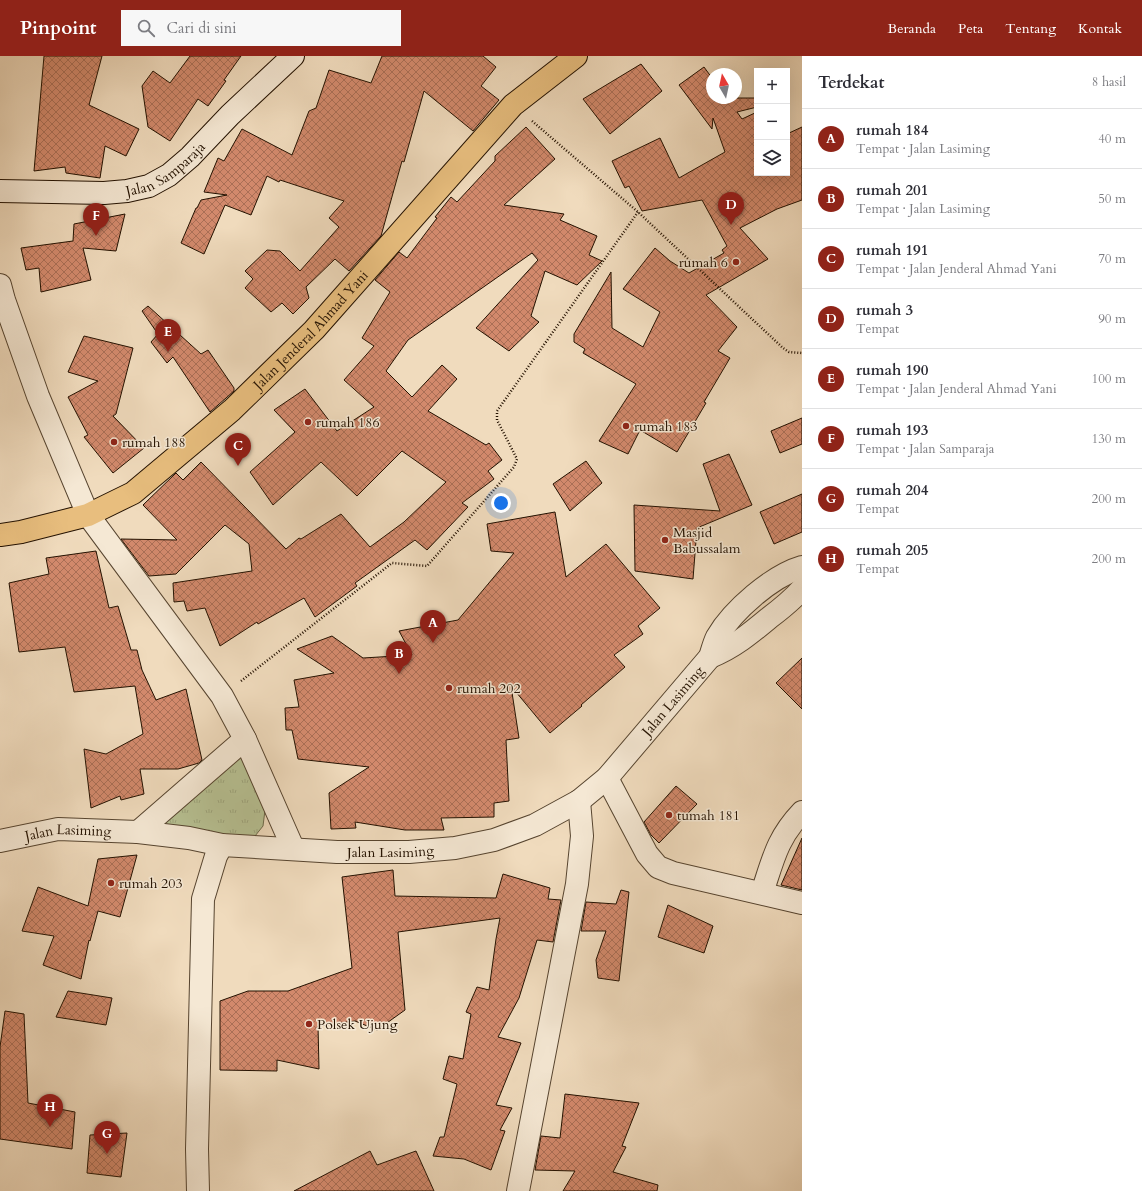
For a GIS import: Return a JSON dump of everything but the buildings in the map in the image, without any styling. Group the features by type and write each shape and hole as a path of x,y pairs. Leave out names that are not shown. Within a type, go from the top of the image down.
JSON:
{"highway":[{"name":"Jalan Jenderal Ahmad Yani","path":"0,535 21,532 88,515 133,493 243,399 314,330 513,105 576,56"}],"street":[{"name":"Jalan Samparaja","path":"0,191 104,193 127,191 149,186 169,175 190,157 230,115 293,56"},
{"path":"0,285 38,396 88,515 222,696 244,739 293,848"},
{"name":"Jalan Lasiming","path":"0,841 58,829 138,832 189,838 222,845 293,848 337,852 409,852 455,848 494,840 535,825 579,801 607,778 710,657 716,638 726,622 746,602 775,579 802,567"},
{"name":"Jalan Lasiming","path":"710,657 725,651 748,635 802,590"},
{"path":"138,832 244,739"},
{"path":"607,778 648,854 658,867 802,903"},
{"path":"518,1191 577,884 582,836 579,801"},
{"path":"762,893 774,854 782,836 791,823 802,812"},
{"path":"198,1191 197,1148 203,899 216,856 222,845"}],"path":[{"path":"513,105 638,212 783,348 789,352 802,353"},
{"path":"222,696 392,563 427,566 514,467 517,459 497,420 497,411 638,212"}],"green space":[{"path":"242,756 265,810 263,826 255,836 245,839 159,825"}],"place":[{"name":"rumah 3","path":"731,225"},
{"name":"rumah 193","path":"96,236"},
{"name":"rumah 6","path":"736,262"},
{"name":"rumah 190","path":"168,352"},
{"name":"rumah 186","path":"308,422"},
{"name":"rumah 183","path":"626,426"},
{"name":"rumah 188","path":"114,442"},
{"name":"rumah 191","path":"238,466"},
{"name":"Masjid Babussalam","path":"665,540"},
{"name":"rumah 184","path":"433,643"},
{"name":"rumah 201","path":"399,674"},
{"name":"rumah 202","path":"449,688"},
{"name":"tumah 181","path":"669,815"},
{"name":"rumah 203","path":"111,883"},
{"name":"Polsek Ujung","path":"309,1024"},
{"name":"rumah 205","path":"50,1127"},
{"name":"rumah 204","path":"107,1154"}]}
